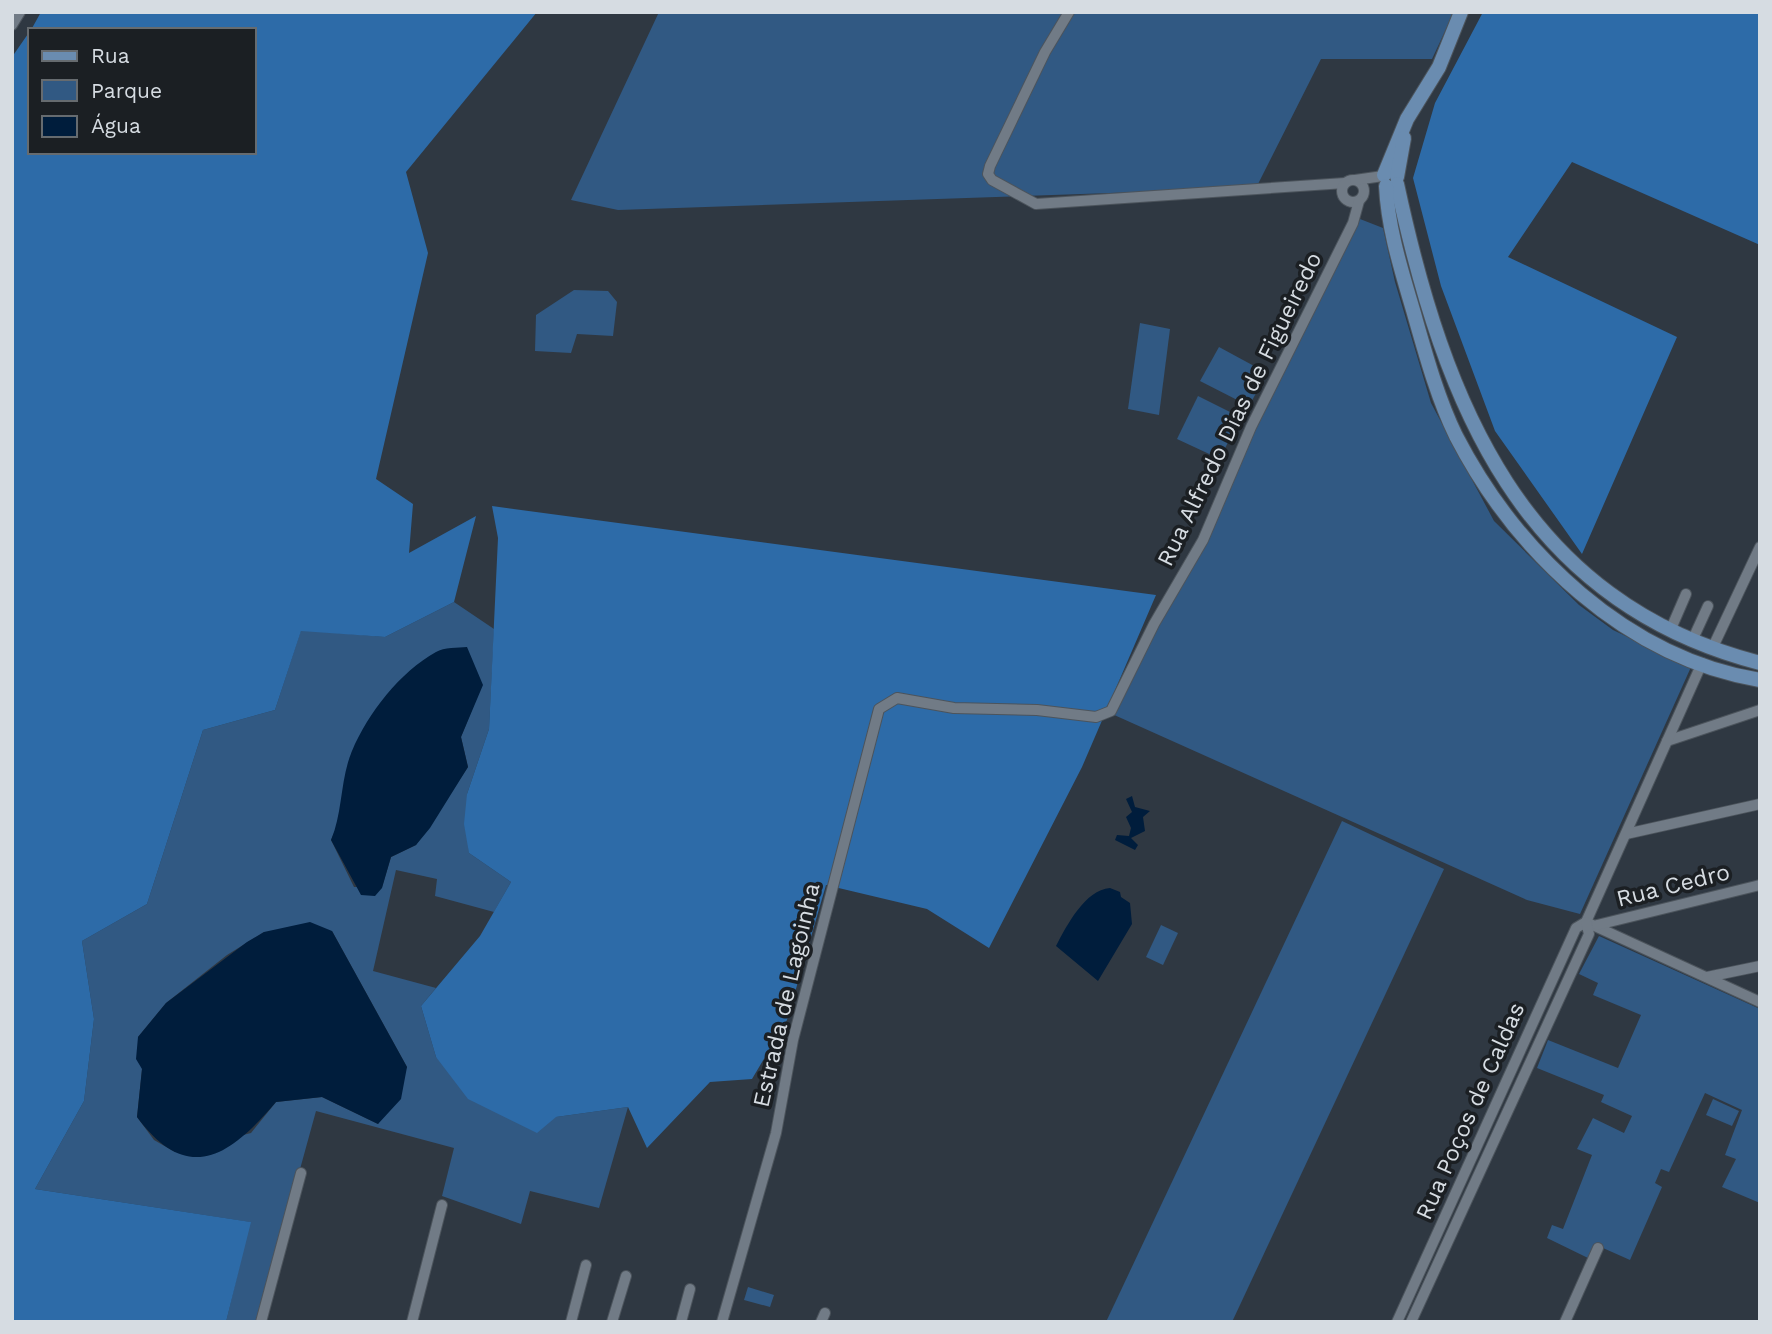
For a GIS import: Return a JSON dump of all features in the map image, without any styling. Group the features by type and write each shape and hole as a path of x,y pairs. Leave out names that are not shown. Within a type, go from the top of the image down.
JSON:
{"main road":[{"path":"1461,12 1439,67 1408,120 1389,181 1394,243 1425,353 1456,435 1504,513 1543,559 1615,618 1702,663 1760,680"},
{"path":"1389,181 1417,273 1449,362 1488,456 1531,521 1582,574 1631,608 1692,641 1760,663"},
{"path":"1615,618 1631,608"},
{"path":"1628,627 1631,608"}],"street":[{"path":"12,25 20,12"},
{"path":"1069,12 1045,52 990,166 989,174 992,180 1036,204 1389,181"},
{"path":"1349,182 1343,197 1350,202 1389,181"},
{"path":"1349,182 1362,184 1362,197"},
{"name":"Rua Alfredo Dias de Figueiredo","path":"908,700 954,708 1074,712 1096,717 1111,711 1154,624 1203,540 1251,427 1353,223 1362,197"},
{"path":"1712,649 1754,572 1760,547"},
{"path":"1670,631 1686,594"},
{"path":"1692,641 1708,606"},
{"name":"Rua Poços de Caldas","path":"1411,1322 1589,934 1626,834 1702,663"},
{"name":"Estrada de Lagoinha","path":"722,1322 776,1133 793,1040 877,713 890,700 908,700"},
{"path":"1667,741 1760,710"},
{"path":"1626,834 1760,804"},
{"name":"Rua Cedro","path":"1592,923 1760,885"},
{"path":"1592,923 1760,1002"},
{"name":"Rua Poços de Caldas","path":"1397,1322 1576,928 1592,923"},
{"path":"1707,977 1760,966"},
{"path":"261,1322 301,1173"},
{"path":"412,1322 442,1205"},
{"path":"1565,1322 1598,1248"},
{"path":"571,1322 586,1265"},
{"path":"612,1322 626,1276"},
{"path":"681,1322 691,1289"}],"green space":[{"path":"659,12 1454,12 1432,59 1321,59 1256,188 618,210 571,200"},
{"path":"1360,219 1383,228 1395,282 1431,403 1494,521 1579,605 1613,630 1691,667 1580,914 1527,900 1112,714"},
{"path":"574,290 608,291 617,302 613,336 577,334 571,353 535,351 536,315"},
{"path":"1140,323 1170,329 1159,415 1128,409"},
{"path":"1219,347 1267,373 1249,406 1200,381"},
{"path":"1198,396 1240,417 1220,459 1177,439"},
{"path":"454,602 494,629 489,729 467,794 469,853 511,882 494,912 435,896 437,879 396,870 373,971 436,988 421,1006 436,1057 556,1117 628,1107 599,1208 530,1191 521,1224 442,1196 454,1148 316,1111 258,1322 226,1322 250,1222 35,1189 84,1101 94,1019 82,941 147,904 203,730 275,710 301,630 385,637","holes":["482,685 461,737 468,767 416,845 391,857 382,887 354,887 331,840 340,819 352,751","332,931 407,1067 378,1124 322,1097 276,1102 251,1133 175,1152 154,1140 137,1117 142,1069 138,1037 166,1003 227,955 264,932"]},
{"path":"1342,821 1444,869 1232,1322 1106,1322"},
{"path":"1161,925 1178,933 1163,965 1146,957"},
{"path":"1599,936 1760,1009 1760,1203 1722,1187 1736,1159 1725,1155 1742,1110 1705,1093 1669,1172 1661,1169 1655,1183 1662,1187 1630,1260 1594,1244 1588,1258 1547,1238 1552,1225 1563,1229 1592,1155 1577,1149 1593,1118 1624,1133 1632,1116 1601,1102 1604,1095 1537,1068 1548,1040 1618,1068 1641,1015 1593,995 1598,983 1579,974"},
{"path":"1713,1099 1739,1111 1732,1126 1706,1115"},
{"path":"748,1287 774,1295 770,1307 744,1300"}],"shaded area":[{"path":"41,12 537,12 406,172 428,253 376,479 413,504 409,553 476,516 454,602 385,637 301,631 275,710 203,730 147,904 82,941 94,1019 84,1101 35,1189 251,1222 226,1322 12,1322 12,57 28,34 28,154 256,154 256,28 32,28"},
{"path":"1483,12 1760,12 1760,245 1572,162 1508,257 1677,337 1582,554 1495,431 1441,286 1413,178 1435,103"},
{"path":"492,506 1156,595 1082,767 989,948 927,909 826,885 787,1020 752,1079 710,1082 647,1148 628,1107 556,1117 537,1133 468,1099 436,1057 421,1006 480,936 511,882 469,853 464,824 467,794 489,729 498,538"}],"water":[{"path":"467,647 483,685 461,737 468,767 430,828 416,845 391,857 382,888 375,896 361,895 331,840 352,751 376,708 410,671 439,650"},
{"path":"1132,796 1135,807 1150,811 1143,817 1145,831 1131,838 1138,845 1135,850 1115,840 1117,835 1129,836 1131,828 1126,817 1132,812 1126,799"},
{"path":"1110,888 1120,892 1121,897 1130,903 1132,924 1098,981 1056,946 1071,919 1085,902 1101,890"},
{"path":"310,922 332,931 407,1067 401,1099 378,1124 322,1097 276,1102 242,1137 225,1149 208,1156 191,1157 174,1151 156,1138 137,1117 142,1069 136,1059 138,1037 166,1003 247,942 264,932"}]}
